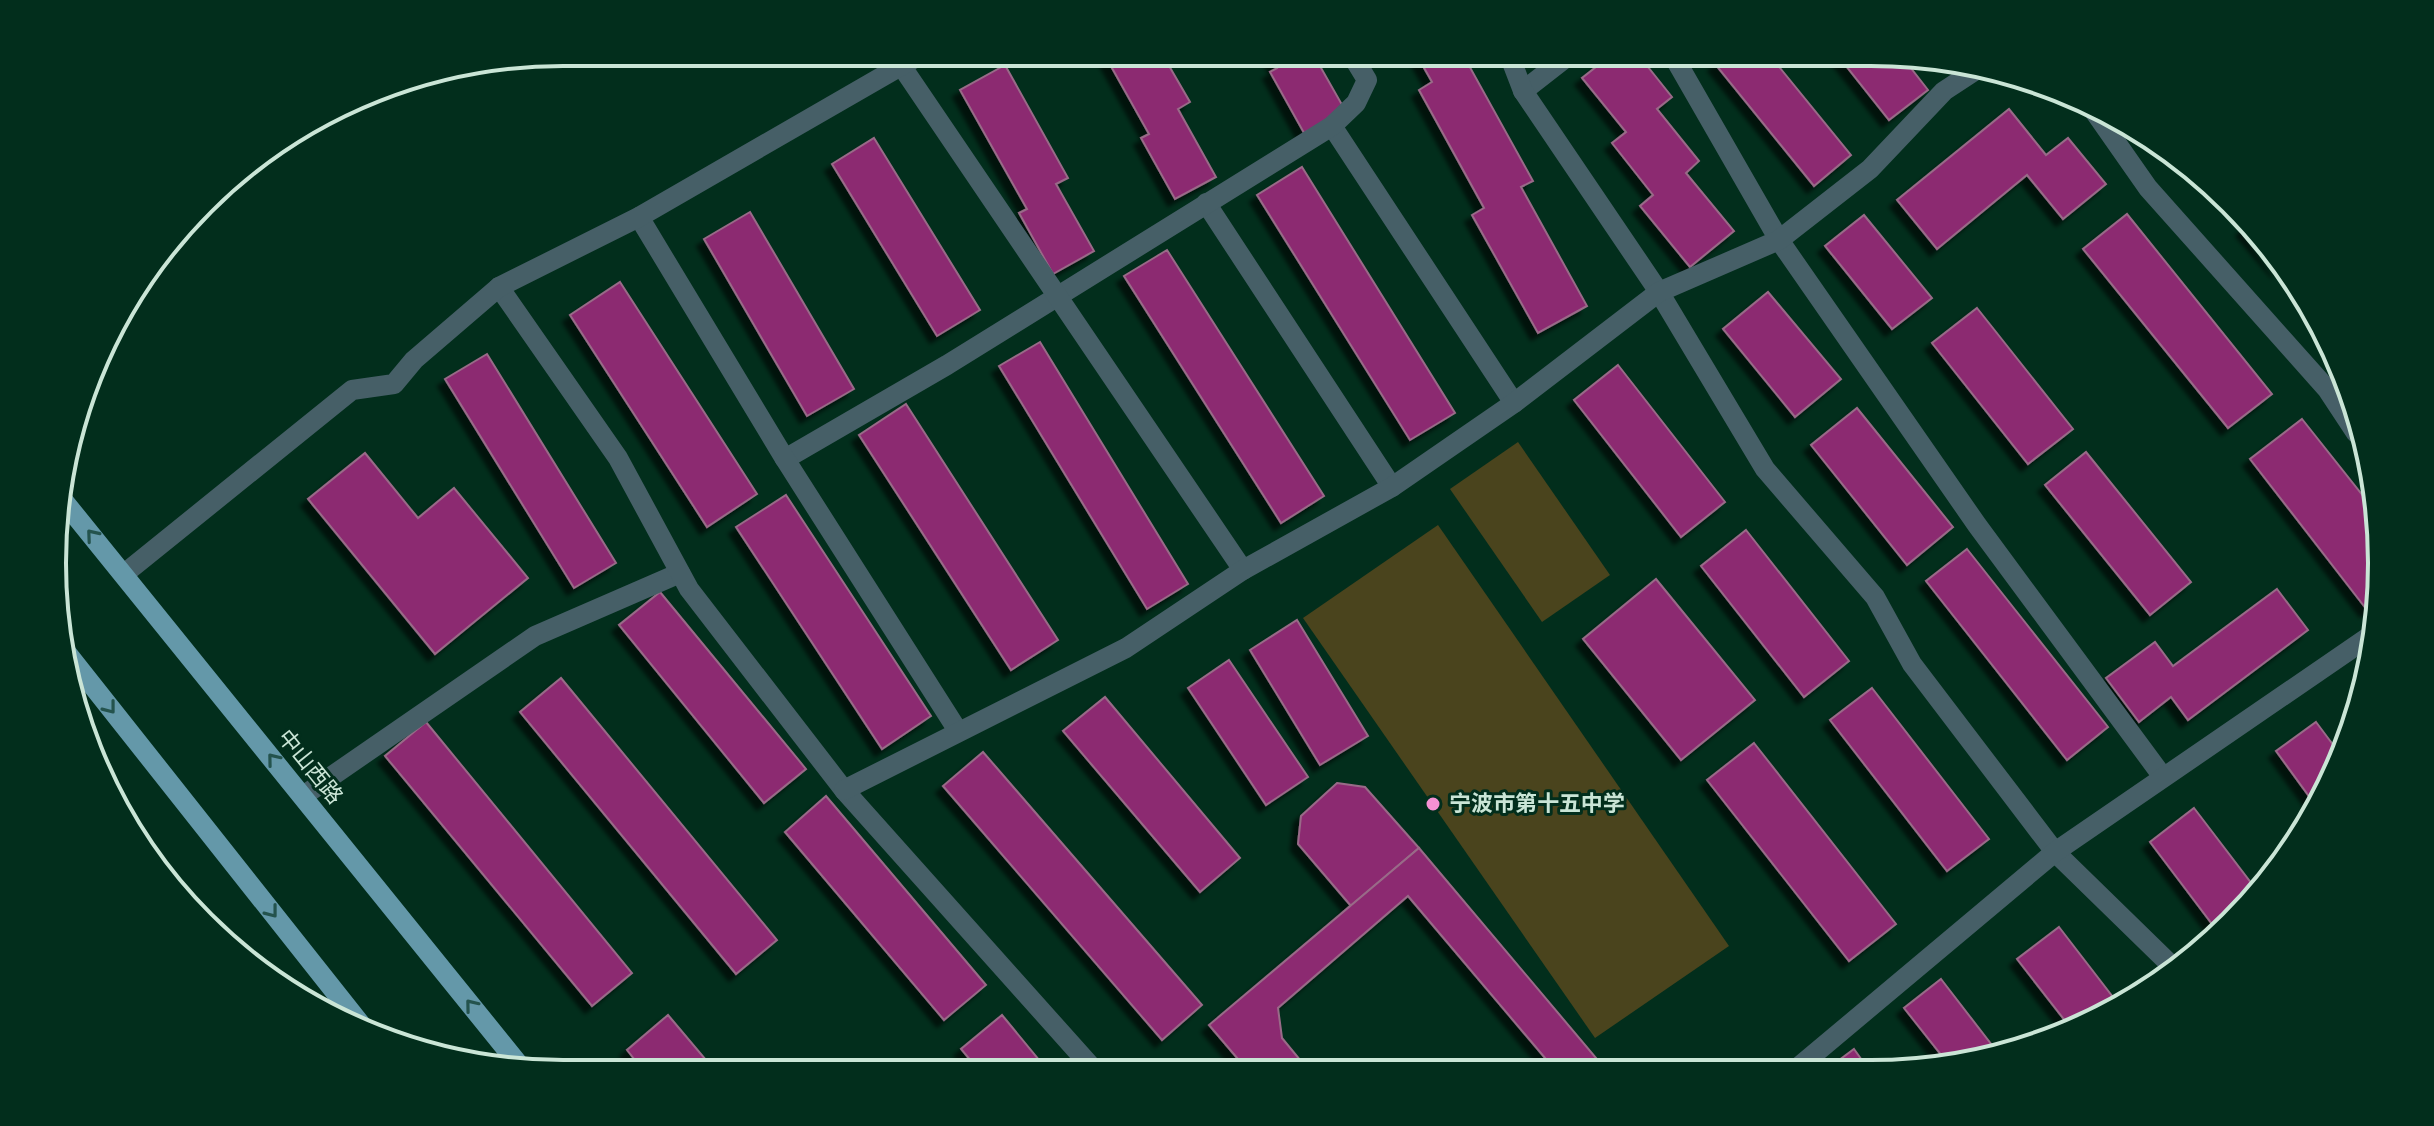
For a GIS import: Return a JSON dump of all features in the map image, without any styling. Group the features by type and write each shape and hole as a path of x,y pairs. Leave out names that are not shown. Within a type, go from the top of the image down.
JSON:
{"main road":[{"name":"中山西路","path":"69,508 513,1057"},
{"path":"77,666 352,1013"}],"street":[{"path":"124,574 352,390 394,384 414,360 499,287 639,217 883,66"},
{"path":"901,66 1243,570"},
{"path":"785,459 1332,126 1356,103 1367,80 1358,66"},
{"path":"1513,66 1523,91 1659,292 1765,469 1875,597 1912,664 2055,852 2167,962"},
{"path":"1523,91 1555,66"},
{"path":"1679,66 1779,240 1977,525 2163,777"},
{"path":"844,790 1126,648 1243,570 1392,487 1514,403 1659,292 1779,240 1870,169 1944,91 1967,76"},
{"path":"2103,124 2148,188 2327,389 2347,419"},
{"path":"1332,126 1514,403"},
{"path":"1206,203 1392,487"},
{"path":"639,217 785,459 958,731"},
{"path":"499,287 618,458 689,589 844,790 1085,1060"},
{"path":"303,796 535,636 680,573"},
{"path":"1807,1060 2055,852 2361,642"}],"shaded area":[{"path":"1518,442 1610,575 1542,622 1450,489"},
{"path":"1438,525 1729,946 1595,1038 1303,618"}],"building":[{"path":"1006,66 1068,178 1056,184 1094,251 1053,274 1019,213 1027,209 960,90"},
{"path":"1111,66 1169,66 1190,102 1178,109 1216,177 1175,199 1141,138 1149,134"},
{"path":"1320,66 1345,110 1304,133 1270,72 1277,68"},
{"path":"1423,66 1469,66 1533,181 1521,187 1587,306 1538,333 1472,215 1484,208 1419,90 1432,82"},
{"path":"1597,66 1647,66 1672,97 1657,109 1699,161 1686,173 1734,231 1690,267 1640,206 1653,195 1612,143 1626,132 1582,78"},
{"path":"1717,66 1778,66 1851,155 1814,186"},
{"path":"1846,66 1911,68 1928,90 1889,120"},
{"path":"2009,109 2046,155 2068,138 2106,184 2063,219 2027,175 1937,249 1897,200"},
{"path":"874,138 980,310 937,336 832,164"},
{"path":"1302,167 1455,413 1410,440 1257,195"},
{"path":"750,212 854,389 807,416 704,239"},
{"path":"2127,214 2272,394 2228,428 2083,249"},
{"path":"1864,215 1932,298 1892,329 1825,246"},
{"path":"1167,250 1324,496 1281,523 1124,276"},
{"path":"620,282 757,494 707,527 570,315"},
{"path":"1768,292 1841,379 1795,417 1723,329"},
{"path":"1977,308 2073,429 2028,464 1932,343"},
{"path":"1040,342 1188,584 1147,609 999,366"},
{"path":"487,354 616,563 574,588 445,379"},
{"path":"1618,365 1725,502 1681,537 1574,400"},
{"path":"906,404 1058,640 1011,670 859,435"},
{"path":"1857,408 1953,527 1907,565 1811,445"},
{"path":"2302,419 2364,497 2368,563 2366,608 2250,459"},
{"path":"2086,452 2191,582 2150,615 2045,485"},
{"path":"365,453 418,518 454,488 528,578 435,654 308,499"},
{"path":"786,495 931,716 882,749 736,527"},
{"path":"1746,530 1849,661 1804,697 1701,566"},
{"path":"1967,549 2108,727 2067,760 1926,581"},
{"path":"1656,579 1755,700 1681,760 1583,639"},
{"path":"2277,589 2308,630 2188,720 2171,697 2139,722 2106,678 2155,642 2173,666"},
{"path":"660,592 806,769 764,803 619,625"},
{"path":"1297,620 1368,736 1320,765 1250,650"},
{"path":"1229,660 1308,777 1266,805 1188,688"},
{"path":"561,678 777,940 736,974 520,712"},
{"path":"1872,688 1989,839 1947,871 1830,720"},
{"path":"1105,697 1240,858 1200,892 1063,731"},
{"path":"426,722 632,973 592,1006 385,756"},
{"path":"2316,722 2333,745 2309,797 2276,751"},
{"path":"1754,743 1896,924 1849,961 1707,780"},
{"path":"983,752 1202,1005 1162,1040 943,786"},
{"path":"1337,783 1365,787 1419,848 1351,906 1298,844 1301,816"},
{"path":"826,796 986,985 944,1020 785,832"},
{"path":"2194,808 2251,883 2212,924 2150,842"},
{"path":"1419,848 1598,1060 1547,1060 1408,896 1278,1008 1282,1038 1300,1060 1239,1060 1209,1025"},
{"path":"2059,927 2113,997 2065,1020 2017,959"},
{"path":"1941,979 1992,1045 1941,1055 1904,1008"},
{"path":"668,1015 706,1060 635,1060 627,1050"},
{"path":"1002,1015 1039,1060 970,1060 961,1049"},
{"path":"1854,1049 1862,1060 1839,1060"}],"place":[{"name":"宁波市第十五中学","path":"1433,804"}]}
